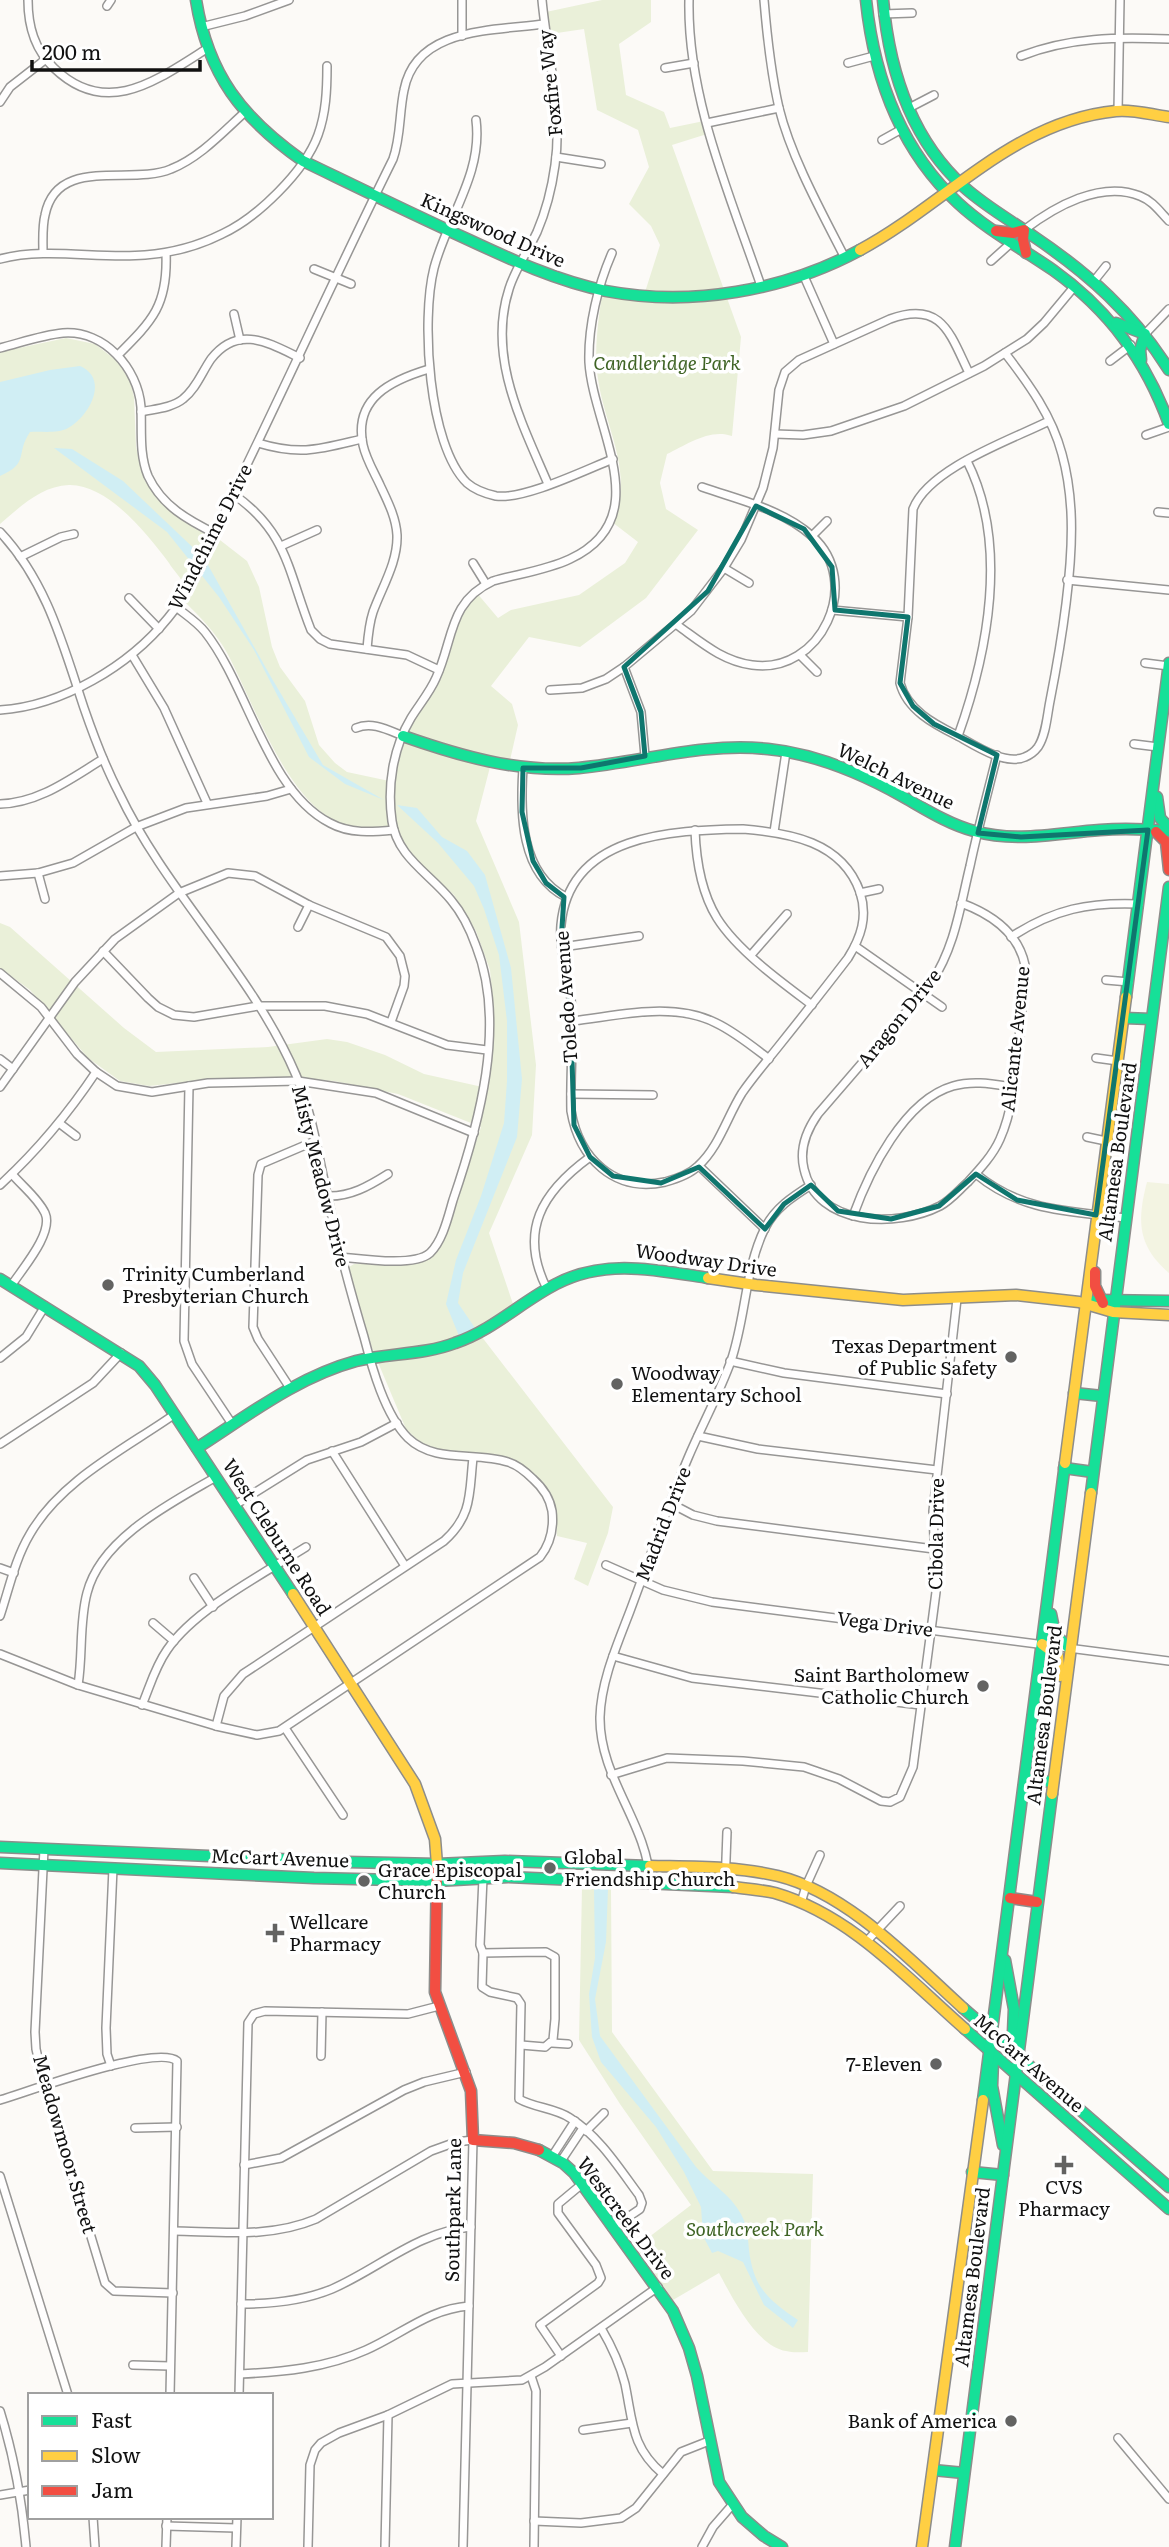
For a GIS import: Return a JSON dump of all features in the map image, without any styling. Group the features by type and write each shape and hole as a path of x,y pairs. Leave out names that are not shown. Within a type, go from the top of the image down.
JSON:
{"main road":[{"name":"Kingswood Drive","path":"196,0 208,48 229,94 275,143 303,162 563,281 632,295 678,297 718,294 803,274 845,258 884,238 992,157 1036,131 1060,122 1118,111 1169,117"},
{"path":"866,0 880,80 900,130 929,173 947,192 994,231 1074,286 1112,322 1141,362 1158,394 1169,425"},
{"path":"883,0 886,39 896,75 921,132 959,181 983,203 1073,265 1126,311 1169,370"},
{"path":"880,80 896,75"},
{"path":"994,231 1013,233 1024,230"},
{"path":"1024,230 1026,253"},
{"path":"1073,265 1077,278 1074,286"},
{"path":"1074,286 1083,282 1102,289"},
{"path":"1112,322 1145,334"},
{"path":"1141,362 1140,349 1145,334"},
{"name":"Altamesa Boulevard","path":"922,2547 972,2172 991,2053 991,2032 1074,1392 1094,1304 1093,1237 1129,982 1169,664"},
{"name":"Welch Avenue","path":"403,736 471,758 523,768 581,768 683,749 767,748 824,760 860,775 946,820 978,832 1021,837 1102,830 1169,830"},
{"path":"1155,772 1156,807 1169,830"},
{"path":"1148,830 1163,836 1169,870"},
{"name":"Altamesa Boulevard","path":"955,2547 1016,2073 1015,2054 1169,887"},
{"path":"1124,1018 1151,1019"},
{"path":"1093,1237 1097,1245 1094,1304 1106,1322 1106,1368"},
{"name":"Woodway Drive","path":"197,1448 290,1388 356,1361 451,1345 475,1336 547,1289 580,1275 618,1267 646,1268 749,1284 903,1300 1016,1295 1094,1304 1113,1312 1169,1315"},
{"path":"1118,1275 1129,1294 1153,1300"},
{"name":"West Cleburne Road","path":"0,1279 121,1353 147,1375 352,1683 415,1784 431,1824 438,1864 437,1881"},
{"name":"Woodway Drive","path":"1094,1304 1115,1300 1169,1301"},
{"path":"1074,1392 1102,1396"},
{"path":"1064,1468 1093,1472"},
{"path":"1050,1583 1053,1601 1052,1629 1062,1645 1070,1649"},
{"path":"1042,1644 1053,1649 1060,1658 1058,1695 1063,1703"},
{"path":"1025,1779 1053,1782"},
{"name":"McCart Avenue","path":"0,1847 315,1861 438,1864 526,1861 648,1865 725,1868 779,1876 845,1906 877,1931 1169,2187"},
{"path":"314,1878 315,1861"},
{"path":"525,1878 526,1861"},
{"name":"McCart Avenue","path":"0,1863 314,1878 437,1881 525,1878 725,1886 774,1893 826,1914 866,1942 1169,2209"},
{"name":"Southpark Lane","path":"437,1881 435,1992 471,2091 472,2140"},
{"path":"1010,1898 1037,1902"},
{"path":"1003,1951 1014,2009 1015,2054"},
{"path":"972,2015 986,2014 995,2004"},
{"path":"991,2053 992,2086 1005,2156"},
{"path":"1102,2150 1114,2138"},
{"name":"Westcreek Drive","path":"472,2140 526,2144 557,2158 582,2184 673,2311 689,2348 719,2482 733,2504 754,2528 780,2546"},
{"path":"972,2172 1003,2175"},
{"path":"933,2470 964,2473"}],"street":[{"path":"28,0 30,30 46,59 71,82 86,89 110,93 139,87 161,78 208,48"},
{"path":"201,27 245,16 289,0"},
{"path":"462,0 462,36"},
{"name":"Foxfire Way","path":"542,0 556,106 556,157 547,202 538,228 509,289 502,350 509,385 548,484"},
{"path":"689,0 688,22 707,123 761,286"},
{"path":"764,0 779,108 813,193 845,258"},
{"path":"1118,111 1120,0"},
{"path":"883,14 912,13"},
{"name":"Windchime Drive","path":"1,708 40,704 89,683 132,655 159,629 176,607 216,534 396,151 403,90 411,68 424,51 445,40 462,36 544,24"},
{"path":"1021,55 1055,44 1119,37 1169,39"},
{"path":"848,63 874,56"},
{"path":"0,102 10,87 46,59"},
{"path":"665,68 694,63"},
{"path":"0,259 43,253 127,256 166,253 208,240 240,223 278,191 303,162 324,116 327,66"},
{"path":"909,108 934,95"},
{"path":"707,123 779,108"},
{"path":"43,253 45,214 56,193 66,184 77,178 144,175 172,169 200,152 244,113"},
{"path":"476,121 477,139 471,169 439,252 430,290 427,346 429,369 446,444 467,483 484,492 508,496 548,484 612,459"},
{"path":"882,140 900,130"},
{"path":"556,157 601,164"},
{"path":"1024,230 1068,202 1103,193 1127,192 1143,197 1167,216"},
{"path":"991,261 1011,243"},
{"path":"118,355 156,313 164,294 166,253"},
{"path":"341,1257 393,1261 415,1258 430,1252 442,1232 474,1133 482,1096 487,1050 490,1008 488,986 469,928 451,900 404,852 394,830 390,783 392,767 403,736 439,670 459,611 474,592 486,584 570,559 599,538 607,527 616,503 615,469 596,401 590,362 592,323 612,253"},
{"path":"1094,281 1106,266"},
{"path":"314,268 351,284"},
{"path":"803,274 834,344"},
{"path":"775,434 803,435 831,431 904,406 1005,354 1027,339 1044,323 1074,286"},
{"path":"1145,334 1169,309"},
{"path":"234,314 240,340"},
{"path":"550,690 594,684 624,667 677,625 708,592 741,540 756,506 763,488 775,434 779,390 785,372 799,360 905,314 923,314 938,319 944,325 969,373"},
{"path":"0,348 61,333 78,333 118,355 136,383 141,412 142,452 156,491 174,511 216,534"},
{"path":"141,412 183,400 213,357 228,343 240,340 266,341 300,358"},
{"path":"1110,361 1130,345"},
{"path":"1005,354 1031,387 1049,421 1062,453 1071,511 1067,580 1053,687 1041,740 1032,753 1021,758 1009,758 958,736 921,715 902,689 900,683 908,617 913,509 920,496 931,485 967,461 1049,421"},
{"path":"367,649 370,623 388,577 397,535 391,511 368,460 362,439 367,407 381,391 404,376 429,369"},
{"path":"1146,435 1169,425"},
{"path":"258,443 289,451 306,452 362,439"},
{"path":"958,736 984,646 989,590 986,510 967,461"},
{"path":"677,625 715,652 735,662 774,666 800,655 817,639 835,598 832,567 826,553 812,536 789,520 702,487"},
{"path":"233,494 257,512 281,546 311,630 320,639 330,644 407,655 439,670"},
{"path":"1158,513 1169,513"},
{"path":"812,536 827,521"},
{"path":"281,546 317,530"},
{"name":"Misty Meadow Drive","path":"0,532 20,557 51,609 103,759 135,827 258,1006 298,1081 315,1141 341,1257 370,1358 397,1423 419,1446 437,1453 511,1463 538,1484 548,1498 552,1513 552,1532 546,1550 526,1568 285,1728"},
{"path":"20,557 61,537 74,534"},
{"path":"473,563 486,584"},
{"path":"724,568 749,583"},
{"path":"1067,580 1169,590"},
{"path":"129,598 159,629"},
{"path":"176,607 205,632 224,661 290,789 304,804 330,824 360,832 394,830"},
{"path":"832,610 908,617"},
{"path":"132,655 164,708 207,803"},
{"path":"800,655 817,672"},
{"name":"Altamesa Boulevard","path":"1145,663 1169,664"},
{"path":"624,667 641,712 645,756"},
{"path":"356,728 375,726 403,736"},
{"path":"1134,744 1158,747"},
{"path":"774,832 786,752"},
{"name":"Aragon Drive","path":"811,1185 803,1163 803,1143 811,1124 922,993 948,954 997,755"},
{"path":"0,804 21,802 47,793 103,759"},
{"path":"523,768 522,812 533,861 546,883 566,897"},
{"path":"0,876 37,873 83,858 135,827 186,808 267,796 290,789"},
{"name":"Toledo Avenue","path":"590,1157 574,1125 571,1094 572,1021 561,928 566,897 576,879 590,863 620,846 670,833 743,829 774,832 799,838 828,850 855,878 860,893"},
{"path":"695,830 698,863 707,898 716,917 751,955 812,1005"},
{"path":"37,873 45,900"},
{"path":"0,1087 75,982 103,951 134,924 179,893 217,876 236,873 255,876 309,905 375,931 393,943 400,956 405,976 391,1022"},
{"path":"547,1289 536,1262 533,1244 541,1207 557,1185 590,1157 613,1176 638,1183 673,1180 698,1166 709,1154 742,1094 855,946 863,926 864,905 860,893 879,889"},
{"name":"Alicante Avenue","path":"811,1185 827,1204 853,1216 878,1220 927,1211 952,1198 976,1174 1001,1138 1013,1087 1025,976 1022,954 994,918 961,903"},
{"path":"1011,937 1044,918 1077,907 1101,903 1139,904"},
{"path":"298,928 309,905"},
{"path":"751,955 788,914"},
{"path":"562,947 639,936"},
{"path":"855,946 942,1007"},
{"path":"103,951 148,998 174,1015 194,1017 258,1006 325,1006 366,1014 432,1040 487,1050"},
{"path":"0,973 28,995 96,1072 108,1082 130,1090 152,1092 208,1083 298,1081 376,1093 474,1133"},
{"path":"1106,980 1129,982"},
{"path":"572,1021 668,1011 696,1015 733,1032 769,1059"},
{"name":"Altamesa Boulevard","path":"1096,1058 1118,1061"},
{"path":"0,1059 13,1069"},
{"path":"0,1185 59,1123 96,1072"},
{"path":"853,1216 883,1149 927,1100 961,1084 1013,1087"},
{"path":"189,1086 184,1341 192,1364 232,1424"},
{"path":"571,1094 653,1096"},
{"path":"59,1123 76,1136"},
{"name":"Altamesa Boulevard","path":"1087,1137 1106,1141"},
{"path":"290,1388 253,1327 258,1175 261,1164 315,1141"},
{"path":"698,1166 765,1228"},
{"path":"11,1286 47,1227 44,1210 12,1174"},
{"path":"327,1196 340,1196 358,1190 388,1174"},
{"path":"976,1174 992,1187 1017,1200 1054,1209 1126,1218"},
{"name":"Madrid Drive","path":"650,1883 648,1865 603,1749 600,1717 606,1678 670,1503 730,1361 744,1312 758,1245 765,1228 784,1204 811,1185"},
{"name":"Cibola Drive","path":"611,1775 654,1760 678,1758 790,1765 839,1779 881,1801 890,1802 900,1797 910,1777 936,1592 933,1511 957,1299"},
{"path":"0,1358 26,1337 45,1306"},
{"path":"0,1444 93,1383 121,1353"},
{"path":"730,1361 784,1373 947,1394"},
{"path":"0,1616 28,1536 53,1503 95,1469 175,1414"},
{"path":"235,1506 283,1474 332,1451 361,1442 397,1423"},
{"path":"698,1436 758,1449 937,1470"},
{"path":"332,1451 405,1566"},
{"path":"216,1726 224,1696 243,1674 444,1541 463,1522 473,1458"},
{"path":"78,1685 86,1595 100,1562 120,1541 148,1520 216,1477"},
{"path":"670,1503 693,1515 717,1521 934,1549"},
{"path":"142,1704 159,1662 174,1641 213,1607 306,1547"},
{"name":"Vega Drive","path":"606,1565 674,1593 712,1602 1169,1661"},
{"path":"0,1568 14,1573"},
{"path":"194,1578 213,1607"},
{"path":"153,1623 174,1641"},
{"path":"0,1654 78,1685 216,1726 257,1735 285,1728 343,1815"},
{"path":"613,1656 692,1678 922,1705"},
{"path":"725,1886 727,1832"},
{"name":"Meadowmoor Street","path":"44,1849 35,2032 41,2071 105,2283 114,2291 173,2293"},
{"path":"802,1903 806,1886 820,1855"},
{"path":"111,2066 107,2054 106,2028 113,1868"},
{"path":"483,1878 480,1945 483,1953 482,1987 490,1992 520,2000 519,2099 561,2113 575,2121 585,2129 639,2195 642,2203 640,2209 612,2228"},
{"path":"866,1942 900,1906"},
{"path":"483,1953 546,1952 555,1957 555,2019 552,2043"},
{"path":"239,2393 248,2023 254,2014 265,2011 408,2014 439,2006"},
{"path":"321,2056 322,2012"},
{"path":"521,2045 568,2045"},
{"path":"0,2100 111,2066 152,2057 166,2057 177,2062 170,2393"},
{"path":"244,2165 281,2158 404,2090 424,2082 466,2073"},
{"path":"557,2158 604,2113"},
{"path":"557,2158 575,2121"},
{"path":"135,2128 177,2127"},
{"name":"Southpark Lane","path":"463,2547 472,2140"},
{"name":"Westcreek Drive","path":"174,2231 268,2233 296,2227 328,2212 431,2151 456,2142 472,2140"},
{"path":"0,2176 67,2393"},
{"path":"561,2356 540,2325 598,2283 601,2278 596,2265 558,2213 558,2204 582,2184"},
{"path":"241,2304 273,2303 316,2295 435,2235 455,2228 471,2227"},
{"path":"309,2547 309,2478 315,2450 321,2443 446,2387 467,2383 516,2381 531,2376 658,2287"},
{"path":"240,2374 289,2371 351,2356 436,2312 449,2307 469,2305"},
{"path":"601,2328 610,2343 624,2381 632,2423 642,2454 663,2474"},
{"path":"133,2365 170,2366"},
{"path":"531,2376 536,2391 534,2547"},
{"path":"0,2411 12,2452 26,2547"},
{"path":"385,2547 388,2415"},
{"path":"583,2430 632,2423"},
{"path":"1118,2438 1169,2498"},
{"path":"534,2521 602,2522 621,2518 636,2508 681,2452 709,2441"},
{"path":"0,2495 28,2490"},
{"path":"702,2547 713,2527 733,2504"},
{"path":"93,2519 95,2547"},
{"path":"166,2547 167,2519"},
{"path":"236,2547 237,2519"},
{"path":"166,2526 236,2528"}],"highlighted area":[{"path":"756,506 804,529 832,567 835,610 908,617 900,683 913,706 934,724 997,755 978,833 1021,837 1148,830 1096,1215 1017,1200 976,1174 939,1206 891,1219 838,1211 811,1185 784,1204 765,1229 699,1167 661,1183 613,1176 590,1157 574,1125 570,995 561,943 564,897 546,883 533,861 522,812 523,768 581,768 645,756 641,712 624,667 708,591"}],"green space":[{"name":"Candleridge Park","path":"602,0 651,0 651,22 619,44 626,95 664,112 670,128 704,121 707,134 672,145 741,337 732,436 707,436 667,454 660,483 666,509 698,530 646,598 580,647 529,637 491,686 512,704 518,725 508,769 490,767 476,821 519,922 536,1065 532,1135 489,1233 513,1304 475,1328 613,1507 608,1533 588,1586 574,1579 587,1543 557,1536 555,1507 534,1475 509,1460 438,1452 423,1445 406,1429 372,1348 349,1272 349,1267 354,1264 412,1262 436,1247 447,1227 481,1127 398,1094 334,1081 225,1078 149,1086 120,1081 88,1058 30,990 0,968 0,923 10,927 124,1028 156,1052 268,1047 327,1039 347,1042 385,1055 424,1074 487,1088 494,1016 490,970 476,931 454,895 408,852 397,829 344,825 323,814 305,796 274,749 226,651 202,619 185,602 181,580 150,539 112,502 84,487 69,485 40,493 0,524 0,352 66,338 95,344 117,361 130,381 134,397 136,447 145,481 165,506 207,530 247,561 259,587 272,647 280,667 305,701 319,745 347,772 394,782 401,748 410,726 440,673 458,616 476,592 498,618 511,610 579,595 625,563 638,542 612,522 621,488 620,471 599,385 596,350 602,293 638,298 646,289 660,245 651,226 629,204 649,167 638,130 597,110 584,29 550,34 546,12"},
{"path":"1147,1182 1169,1184 1169,1273 1151,1253 1142,1232 1142,1208"},
{"name":"Southcreek Park","path":"582,1887 611,1889 612,2032 713,2171 813,2174 808,2352 786,2351 765,2340 746,2319 719,2273 673,2300 636,2247 691,2205 579,2040"}],"water":[{"path":"80,366 89,372 95,388 93,398 83,416 64,430 30,432 19,462 0,476 0,382"},
{"path":"54,448 72,449 123,481 204,558 323,765 384,800 345,784 309,757 254,650 219,597 167,532"},
{"path":"397,805 417,808 442,837 467,851 485,875 511,968 522,1079 517,1137 463,1273 458,1303 475,1328 459,1336 446,1304 456,1260 481,1196 504,1123 507,1021 499,955 474,886 438,843"},
{"path":"594,1888 608,1889 606,1942 595,1999 600,2036 696,2167 737,2207 746,2226 751,2262 758,2281 775,2303 798,2320 793,2328 764,2305 743,2262 718,2251 712,2253 703,2236 701,2207 684,2172 656,2127 601,2062 592,2037 589,1994 595,1958"}],"traffic: fast":[{"path":"196,0 209,51 219,73 246,111 281,145 303,161 484,247 552,276 588,287 638,296 704,296 736,292 800,276 860,250"},
{"path":"866,0 883,84 893,110 920,159 958,203 992,230 1073,285 1108,319 1137,358 1169,424"},
{"path":"883,0 897,77 917,125 946,168 980,200 1053,250 1091,280 1141,331 1169,370"},
{"path":"1116,323 1145,334 1140,350 1141,360"},
{"path":"1126,997 1169,663"},
{"path":"403,736 489,761 556,769 603,765 697,750 768,749 803,755 854,772 946,820 990,835 1037,836 1117,829 1169,831"},
{"path":"1157,797 1160,818 1169,828"},
{"path":"1091,1493 1169,887"},
{"path":"1124,1018 1151,1019"},
{"path":"197,1448 273,1398 313,1377 356,1361 431,1350 455,1343 482,1331 543,1291 575,1276 593,1271 631,1268 708,1278"},
{"path":"0,1279 139,1366 155,1385 293,1594"},
{"path":"1085,1304 1098,1300 1169,1301"},
{"path":"1074,1393 1102,1396"},
{"path":"983,2100 1065,1463"},
{"path":"1064,1468 1093,1472"},
{"path":"1051,1614 1055,1634 1070,1649"},
{"path":"1025,1779 1053,1782"},
{"path":"955,2547 1052,1794"},
{"path":"0,1847 347,1862 437,1864 505,1861 650,1866"},
{"path":"0,1863 314,1878 437,1881 508,1877 733,1887"},
{"path":"1005,1960 1014,2009 1012,2056"},
{"path":"963,2008 1169,2187"},
{"path":"965,2029 1169,2209"},
{"path":"993,2060 992,2086 1003,2145"},
{"path":"539,2150 563,2163 574,2173 673,2311 689,2348 697,2376 719,2482 742,2517 782,2547"},
{"path":"972,2172 1003,2175"},
{"path":"933,2470 964,2473"}],"traffic: slow":[{"path":"860,250 1012,147 1045,130 1079,118 1116,111 1136,111 1169,117"},
{"path":"1065,1463 1126,997"},
{"path":"708,1278 903,1300 1016,1295 1079,1302 1113,1312 1169,1315"},
{"path":"1052,1794 1091,1493"},
{"path":"293,1594 415,1784 435,1839 437,1865"},
{"path":"1042,1644 1058,1656 1060,1676"},
{"path":"650,1866 746,1870 778,1876 804,1885 854,1913 900,1950 963,2008"},
{"path":"733,1887 775,1893 829,1916 877,1950 965,2029"},
{"path":"922,2547 983,2100"}],"traffic: jam":[{"path":"996,231 1013,233 1024,230 1026,253"},
{"path":"1156,832 1166,842 1169,870"},
{"path":"1095,1272 1095,1286 1103,1303"},
{"path":"437,1865 435,1992 471,2091 473,2140 514,2143 539,2150"},
{"path":"1010,1898 1037,1902"}],"place":[{"name":"Trinity Cumberland Presbyterian Church","path":"108,1285"},
{"name":"Texas Department of Public Safety","path":"1011,1357"},
{"name":"Woodway Elementary School","path":"617,1384"},
{"name":"Saint Bartholomew Catholic Church","path":"983,1686"},
{"name":"Global Friendship Church","path":"550,1868"},
{"name":"Grace Episcopal Church","path":"364,1881"},
{"name":"Wellcare Pharmacy","path":"275,1933"},
{"name":"7-Eleven","path":"936,2064"},
{"name":"CVS Pharmacy","path":"1064,2165"},
{"name":"Bank of America","path":"1011,2421"}]}
